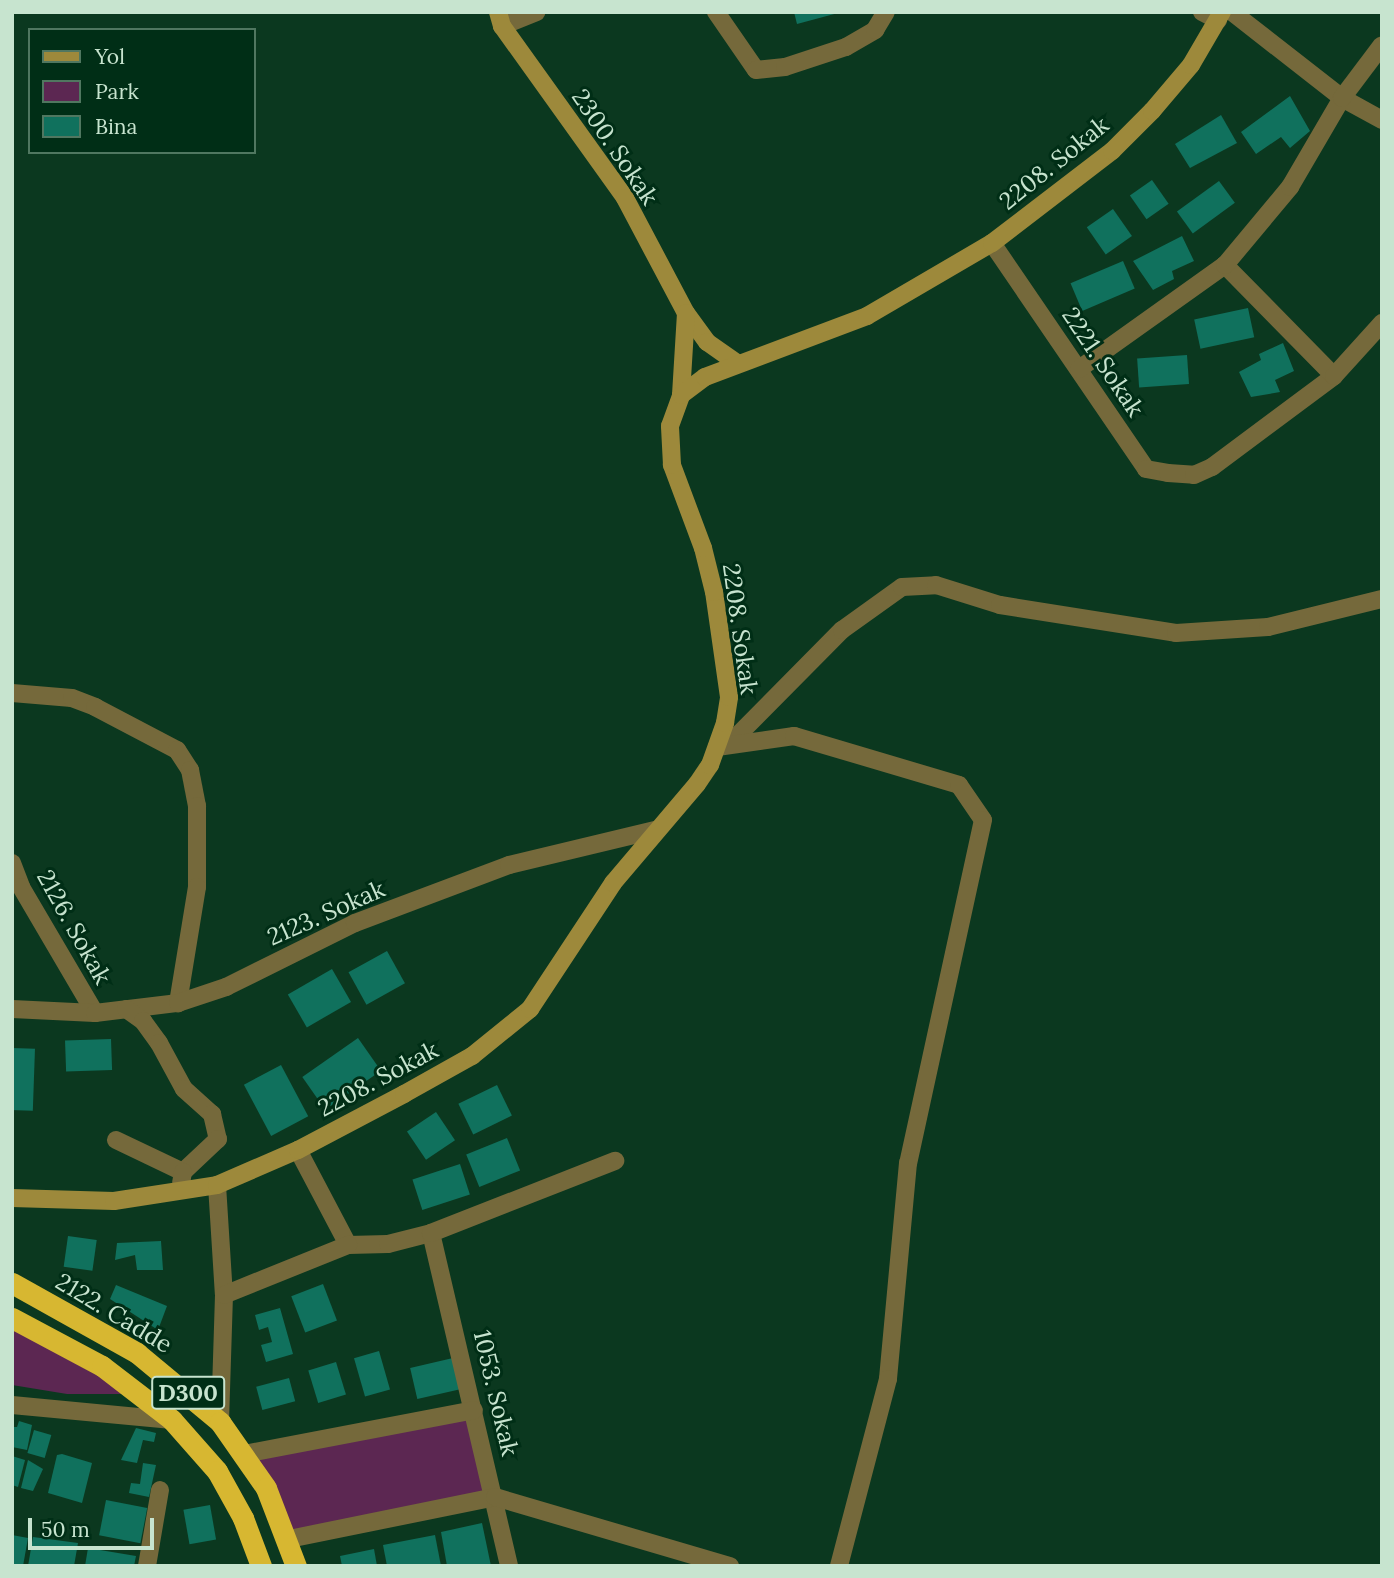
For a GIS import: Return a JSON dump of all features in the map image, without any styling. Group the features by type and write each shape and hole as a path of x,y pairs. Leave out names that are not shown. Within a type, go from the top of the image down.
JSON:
{"highway":[{"name":"2122. Cadde","path":"12,1283 137,1353 220,1422 266,1488 289,1539 296,1566"},
{"name":"D300","path":"12,1318 102,1366 172,1420 217,1471 243,1518 261,1566"}],"street":[{"path":"500,19 536,12"},
{"path":"716,12 755,70 785,67 846,47 875,30 886,12"},
{"path":"1219,14 1342,98 1382,120"},
{"name":"2208. Sokak","path":"12,1198 114,1201 179,1194 217,1185 298,1150 472,1056 524,1014 548,986 595,908 656,830 697,784 718,747 729,697 726,670 704,548 672,465 670,426 681,394 711,374 867,316 992,243 1120,143 1191,65 1219,14"},
{"name":"2300. Sokak","path":"500,19 625,198 686,313 707,342"},
{"path":"1080,369 1225,265 1290,187 1342,98 1382,45"},
{"name":"2221. Sokak","path":"992,243 1146,469 1194,475 1334,376"},
{"path":"1225,265 1334,376 1382,323"},
{"path":"681,394 686,355 686,313"},
{"path":"707,342 738,364"},
{"path":"707,342 711,374"},
{"path":"686,355 711,374"},
{"path":"718,747 736,737 842,630 902,587 936,584 1000,605 1175,633 1268,626 1382,600"},
{"path":"12,693 72,698 95,707 177,750 190,770 197,806 197,887 178,1003"},
{"path":"718,747 794,736 960,785 983,820 908,1163 888,1378 839,1566"},
{"name":"2123. Sokak","path":"12,1009 95,1013 178,1003 226,987 355,923 509,865 656,830"},
{"name":"2126. Sokak","path":"12,863 21,887 95,1013"},
{"path":"126,1009 154,1036 184,1089 212,1114 218,1139 183,1172 179,1194"},
{"path":"116,1140 183,1172"},
{"path":"298,1150 348,1245"},
{"path":"224,1295 348,1245 388,1244 431,1233 615,1161"},
{"path":"217,1185 224,1295 220,1422"},
{"name":"1053. Sokak","path":"431,1233 495,1497 509,1566"},
{"path":"12,1405 172,1420"},
{"path":"244,1454 474,1410"},
{"path":"147,1566 160,1490"},
{"path":"289,1539 495,1497 730,1566"}],"green space":[{"path":"12,1329 132,1394 67,1394 12,1385"},
{"path":"474,1410 495,1497 289,1539 244,1454"}],"building":[{"path":"794,12 838,12 838,13 797,24"},
{"path":"1290,96 1310,131 1290,148 1281,137 1256,154 1241,132"},
{"path":"1221,115 1237,143 1190,168 1175,144"},
{"path":"1152,180 1169,204 1147,219 1130,195"},
{"path":"1219,181 1235,203 1193,233 1177,212"},
{"path":"1113,209 1132,236 1106,254 1087,227"},
{"path":"1182,236 1194,261 1172,271 1174,279 1153,290 1133,261"},
{"path":"1123,261 1135,289 1082,311 1071,283"},
{"path":"1248,308 1254,337 1200,349 1194,319"},
{"path":"1283,343 1294,371 1275,380 1280,392 1251,397 1239,372 1261,360 1259,354"},
{"path":"1187,355 1189,384 1139,387 1137,358"},
{"path":"387,951 405,983 366,1005 349,972"},
{"path":"332,969 351,1002 307,1027 288,994"},
{"path":"358,1038 381,1071 325,1110 302,1077"},
{"path":"111,1039 112,1070 66,1072 65,1041"},
{"path":"12,1048 35,1049 33,1111 12,1110"},
{"path":"281,1065 308,1116 271,1136 244,1085"},
{"path":"497,1085 512,1116 473,1134 458,1104"},
{"path":"436,1112 455,1140 426,1160 407,1132"},
{"path":"507,1138 520,1170 479,1187 466,1154"},
{"path":"460,1164 470,1194 422,1210 412,1179"},
{"path":"68,1236 97,1240 92,1271 64,1267"},
{"path":"161,1241 163,1270 137,1270 135,1255 115,1260 117,1243"},
{"path":"323,1284 337,1320 305,1333 291,1296"},
{"path":"116,1285 167,1306 158,1330 110,1299"},
{"path":"280,1308 293,1354 266,1362 261,1345 272,1342 268,1327 259,1330 255,1315"},
{"path":"379,1351 390,1389 365,1397 354,1358"},
{"path":"453,1358 460,1389 417,1399 410,1368"},
{"path":"336,1362 346,1395 318,1403 308,1370"},
{"path":"289,1378 295,1401 262,1410 256,1387"},
{"path":"19,1421 32,1425 27,1450 12,1447 12,1427 17,1427"},
{"path":"136,1428 156,1433 154,1442 143,1440 137,1463 121,1460"},
{"path":"34,1430 51,1435 45,1458 27,1453"},
{"path":"57,1455 92,1463 82,1503 48,1493"},
{"path":"12,1456 25,1460 18,1487 12,1485"},
{"path":"28,1460 43,1469 33,1491 21,1488"},
{"path":"143,1463 156,1465 149,1497 129,1493 131,1483 140,1484"},
{"path":"106,1500 147,1508 140,1543 99,1535"},
{"path":"210,1505 216,1539 189,1544 183,1510"},
{"path":"482,1523 491,1566 447,1566 441,1532"},
{"path":"12,1535 28,1538 23,1566 12,1566"},
{"path":"435,1535 441,1566 387,1566 383,1545"},
{"path":"33,1537 78,1543 74,1566 28,1566"},
{"path":"88,1548 136,1556 134,1566 85,1566"},
{"path":"374,1549 377,1566 342,1566 340,1556"}]}
